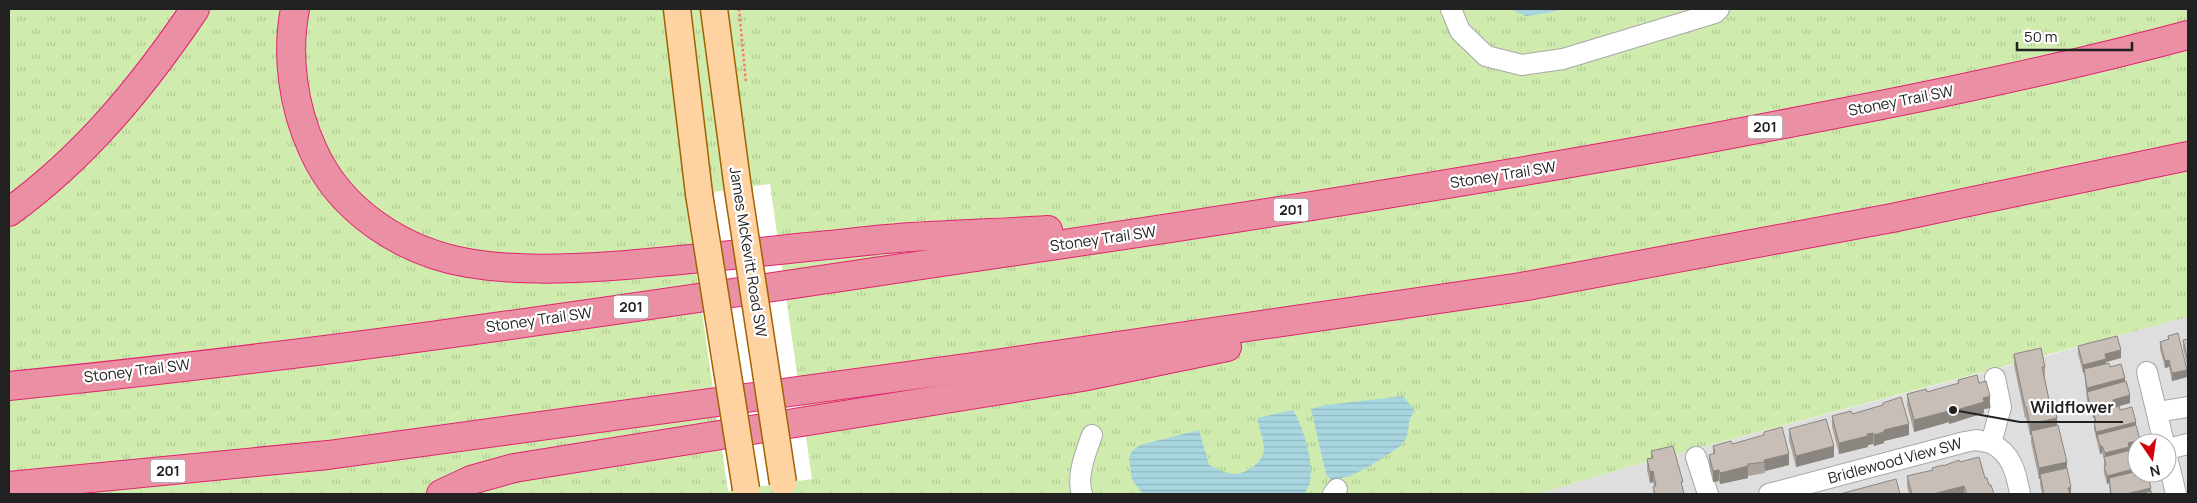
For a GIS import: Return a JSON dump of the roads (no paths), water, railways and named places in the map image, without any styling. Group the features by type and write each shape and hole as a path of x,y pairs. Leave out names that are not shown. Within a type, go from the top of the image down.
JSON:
{"highway":[{"path":"9,212 65,166 105,127 141,86 195,9"},
{"path":"295,9 292,36 294,83 306,136 318,162 354,208 376,226 405,242 434,254 468,263 534,268 582,268 644,264 912,237 1244,218"},
{"name":"Stoney Trail SW","path":"9,386 477,329 1244,218 1576,162 1779,125 1974,87 2188,35"},
{"name":"201","path":"9,486 328,455 986,366 1521,287 1892,218 2188,156"},
{"path":"441,494 471,480 514,468 1082,377 1521,287"},
{"path":"70,494 328,455"}],"main road":[{"path":"677,9 699,194 747,491"},
{"name":"James McKevitt Road SW","path":"714,11 738,189 784,489"}],"street":[{"path":"1451,9 1460,31 1486,56 1522,65 1563,59 1715,13 1720,9"},
{"path":"2148,372 2161,433"},
{"path":"1995,378 2001,407 1992,443 2003,450 2010,459 2016,472 2020,494"},
{"path":"2156,412 2188,407"},
{"path":"1082,494 1080,488 1082,465 1092,435"},
{"name":"Bridlewood View SW","path":"1769,494 1965,442 1976,440 1992,443"},
{"path":"1696,457 1708,494"}],"water":[{"path":"1510,9 1562,9 1526,16"},
{"path":"1403,396 1415,411 1410,419 1406,439 1403,443 1355,474 1331,480 1326,474 1311,409 1327,405"},
{"path":"1293,410 1302,428 1309,452 1311,477 1309,486 1304,494 1143,494 1132,480 1129,458 1132,451 1140,445 1199,430 1209,465 1229,473 1245,472 1258,463 1264,450 1257,418"}],"place":[{"name":"Wildflower","path":"1953,410"}]}
